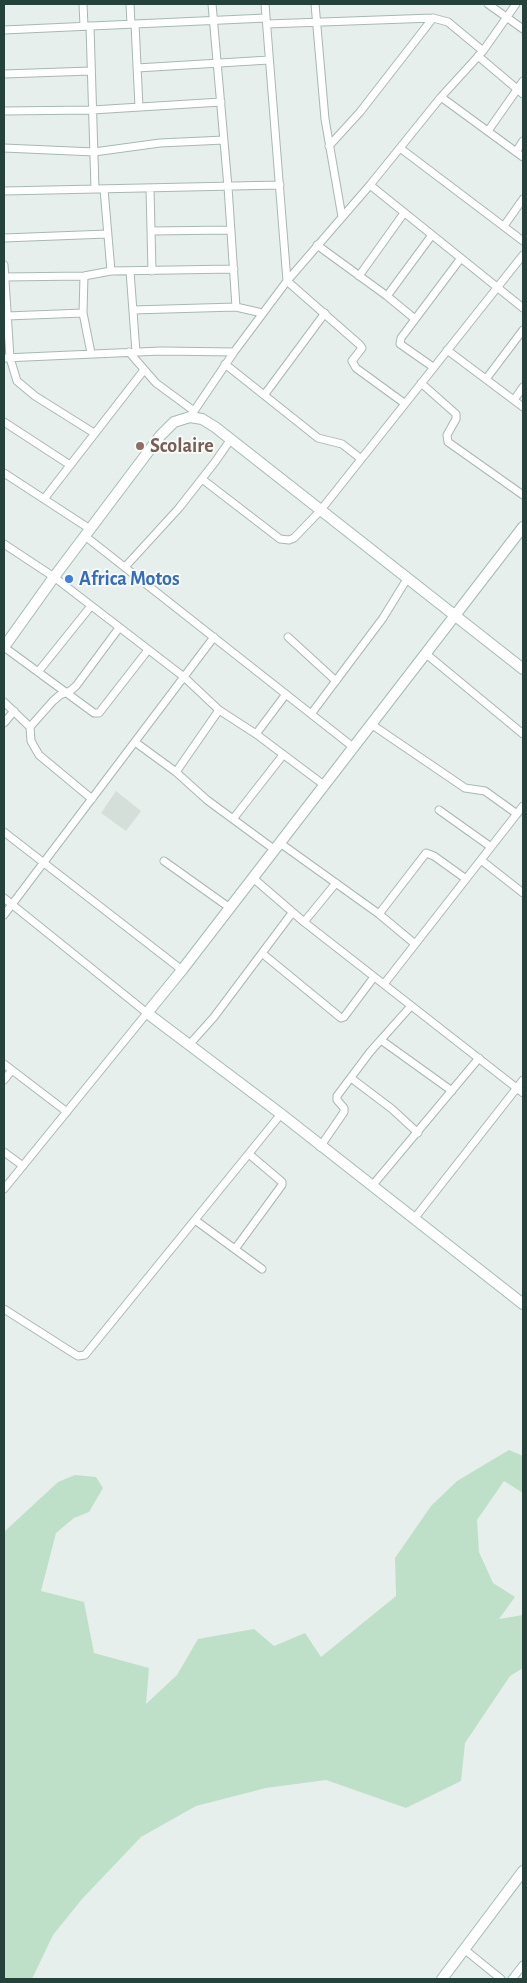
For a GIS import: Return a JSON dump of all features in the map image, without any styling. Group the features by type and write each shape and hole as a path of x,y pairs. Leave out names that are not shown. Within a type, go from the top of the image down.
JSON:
{"street":[{"path":"83,4 91,71 94,189"},
{"path":"130,4 139,107"},
{"path":"212,4 228,187 236,307"},
{"path":"265,4 287,282 360,345 362,348 352,361 356,368 404,404"},
{"path":"315,4 329,146 342,217"},
{"path":"488,4 523,29"},
{"path":"148,650 99,713 94,713 4,647 87,532 169,425 192,414 262,313 317,245 480,54 516,4"},
{"path":"4,30 213,20 317,22 433,18 448,22 520,91"},
{"path":"329,146 360,112 433,18"},
{"path":"137,68 270,60"},
{"path":"4,74 91,71"},
{"path":"488,131 520,91 523,81"},
{"path":"442,97 523,157"},
{"path":"4,111 92,110 221,102"},
{"path":"4,148 94,152 160,143 224,140"},
{"path":"516,152 523,141"},
{"path":"400,148 523,241"},
{"path":"4,191 280,185"},
{"path":"370,185 523,308"},
{"path":"104,189 112,271"},
{"path":"150,189 152,270"},
{"path":"504,226 523,199"},
{"path":"359,276 404,213"},
{"path":"151,231 230,230"},
{"path":"4,238 108,234"},
{"path":"387,296 432,234"},
{"path":"317,245 415,319"},
{"path":"202,479 280,539 290,540 294,538 320,510 523,255"},
{"path":"433,367 400,344 401,338 461,258"},
{"path":"4,265 7,358 15,377 19,384 94,433"},
{"path":"4,277 84,276 112,271 234,268"},
{"path":"130,271 133,310 132,352 144,370 156,383 192,414 211,424 231,439 523,669"},
{"path":"84,276 83,313 91,353"},
{"path":"133,310 236,307 262,313"},
{"path":"7,316 83,313"},
{"path":"264,394 325,313"},
{"path":"486,379 523,330"},
{"path":"7,358 198,350 234,352"},
{"path":"447,350 523,406"},
{"path":"225,364 318,438 342,444 360,458"},
{"path":"44,499 144,370"},
{"path":"421,383 456,414 456,419 447,435 448,442 523,496"},
{"path":"514,400 523,387"},
{"path":"4,422 70,464"},
{"path":"125,567 179,508 231,439"},
{"path":"4,473 44,499 87,532 125,567 353,747"},
{"path":"4,1189 182,970 523,527"},
{"path":"4,544 54,577 184,677 219,710 256,734 324,785"},
{"path":"311,714 383,618 407,579"},
{"path":"38,672 91,606"},
{"path":"30,727 53,700 60,695 67,694 76,686 119,628"},
{"path":"288,637 336,681"},
{"path":"4,915 214,638"},
{"path":"425,653 523,734"},
{"path":"256,734 286,694"},
{"path":"4,702 30,727 31,741 39,755 92,798"},
{"path":"176,772 219,710"},
{"path":"4,723 14,711"},
{"path":"372,724 465,788 484,791 517,814"},
{"path":"135,742 176,772 233,819 336,883 416,944"},
{"path":"233,819 282,755"},
{"path":"384,984 523,806"},
{"path":"439,810 491,847"},
{"path":"4,832 182,970"},
{"path":"379,914 426,853 434,856 466,879"},
{"path":"481,860 523,893"},
{"path":"164,861 230,908"},
{"path":"253,878 292,913 520,1090"},
{"path":"304,922 336,883"},
{"path":"4,898 147,1013 280,1114 523,1304"},
{"path":"189,1045 214,1017 292,913"},
{"path":"263,954 341,1018 344,1017 374,977"},
{"path":"320,1147 344,1112 344,1108 337,1100 337,1096 381,1040 411,1006"},
{"path":"381,1040 452,1091"},
{"path":"372,1186 480,1058"},
{"path":"4,1064 67,1112"},
{"path":"4,1080 12,1070"},
{"path":"351,1078 392,1109 418,1133"},
{"path":"414,1219 520,1090 523,1080"},
{"path":"4,1309 78,1356 85,1355 280,1114"},
{"path":"4,1152 23,1166"},
{"path":"235,1249 282,1186 282,1182 249,1154"},
{"path":"195,1220 262,1269"},
{"path":"442,1979 523,1871"},
{"path":"464,1949 501,1979"},
{"path":"512,1979 523,1965"}],"shaded area":[{"path":"116,791 141,811 126,831 101,813"}],"green space":[{"path":"509,1450 523,1456 523,1493 504,1481 477,1520 479,1552 493,1583 515,1597 499,1619 523,1615 523,1668 510,1676 465,1743 461,1781 406,1808 326,1780 266,1788 196,1806 141,1837 82,1899 53,1935 32,1979 4,1979 4,1532 58,1482 75,1475 96,1477 103,1488 89,1512 74,1518 56,1533 41,1591 84,1602 94,1653 149,1668 146,1704 177,1675 198,1639 254,1629 274,1646 305,1633 321,1657 396,1596 395,1558 431,1506 457,1481"}],"place":[{"name":"Scolaire","path":"140,446"},
{"name":"Africa Motos","path":"69,579"}]}
